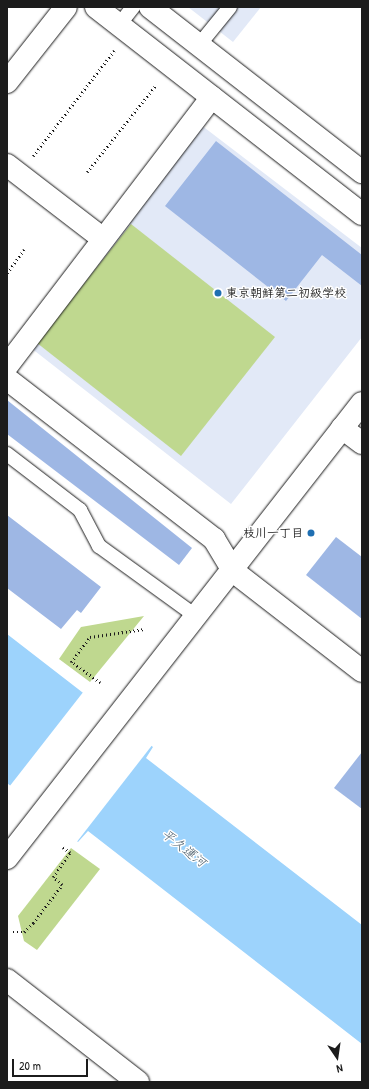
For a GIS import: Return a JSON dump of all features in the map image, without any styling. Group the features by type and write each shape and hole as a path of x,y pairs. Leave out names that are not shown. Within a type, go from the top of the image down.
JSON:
{"street":[{"path":"7,82 66,7"},
{"path":"96,7 362,214"},
{"path":"150,7 362,172"},
{"path":"7,366 212,97"},
{"path":"13,170 103,239"},
{"path":"7,379 214,538 233,570 362,671"},
{"path":"7,858 197,617 362,403"},
{"path":"342,428 362,443"},
{"path":"7,980 138,1082"}],"lane":[{"path":"123,28 133,7"},
{"path":"199,45 230,7"},
{"path":"7,454 80,510 99,546 197,617"}],"path":[{"path":"13,170 123,28"},
{"path":"87,172 172,66"},
{"path":"7,273 24,250"},
{"path":"100,683 71,662 90,637 144,629"},
{"path":"13,932 24,932 33,923 62,885 52,877 70,854 63,848"}],"shaded area":[{"path":"188,7 261,7 233,42"},
{"name":"東京朝鮮第二初級学校","path":"201,125 362,248 362,337 231,504 31,348"}],"green space":[{"path":"131,224 275,337 181,456 37,343"},
{"path":"144,616 90,682 59,659 81,627"},
{"path":"71,848 100,869 37,950 24,941 18,916"}],"water":[{"name":"平久運河","path":"7,634 153,747 146,758 362,925 362,1044 88,831 78,842 7,783"}],"pier":[{"path":"84,691 153,744 76,843 9,787"}],"building":[{"path":"216,141 362,255 362,286 322,255 286,301 165,206"},
{"path":"7,400 192,548 179,565 7,434"},
{"path":"7,515 101,587 81,613 77,610 61,629 7,588"},
{"path":"336,537 362,557 362,619 306,575"},
{"path":"362,752 362,809 334,788"}],"place":[{"name":"東京朝鮮第二初級学校","path":"218,293"},
{"name":"枝川一丁目","path":"311,533"}]}
